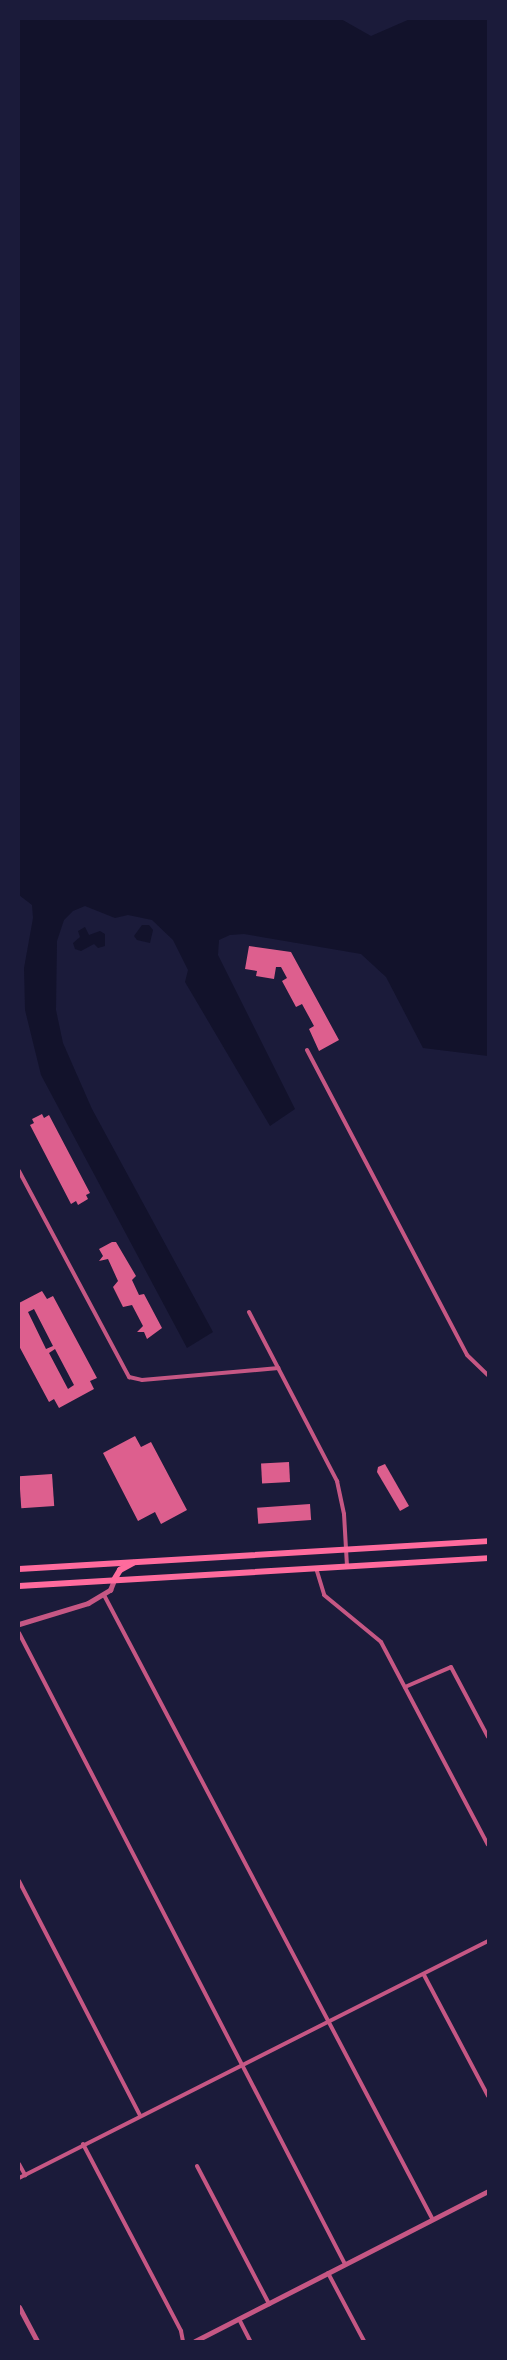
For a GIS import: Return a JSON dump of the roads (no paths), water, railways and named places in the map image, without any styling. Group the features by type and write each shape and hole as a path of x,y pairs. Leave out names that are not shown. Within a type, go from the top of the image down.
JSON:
{"main road":[{"path":"19,1569 488,1541"},
{"path":"19,1586 488,1558"},
{"path":"114,1580 120,1570 134,1562"}],"street":[{"path":"307,1050 467,1355 488,1375"},
{"path":"19,1171 128,1376 142,1380 278,1368"},
{"path":"249,1312 337,1481 342,1500 347,1566"},
{"path":"316,1568 324,1595 381,1642 488,1845"},
{"path":"19,1624 88,1603 104,1595 114,1580"},
{"path":"104,1595 433,2220"},
{"path":"19,1633 345,2264"},
{"path":"405,1687 451,1667 488,1737"},
{"path":"19,1881 140,2115"},
{"path":"19,2178 140,2115 424,1975 488,1941"},
{"path":"424,1975 488,2096"},
{"path":"83,2144 181,2331 183,2341"},
{"path":"19,2164 25,2175"},
{"path":"197,2166 269,2304"},
{"path":"195,2341 488,2191"},
{"path":"328,2273 364,2341"},
{"path":"19,2307 37,2341"},
{"path":"238,2319 250,2341"}]}
